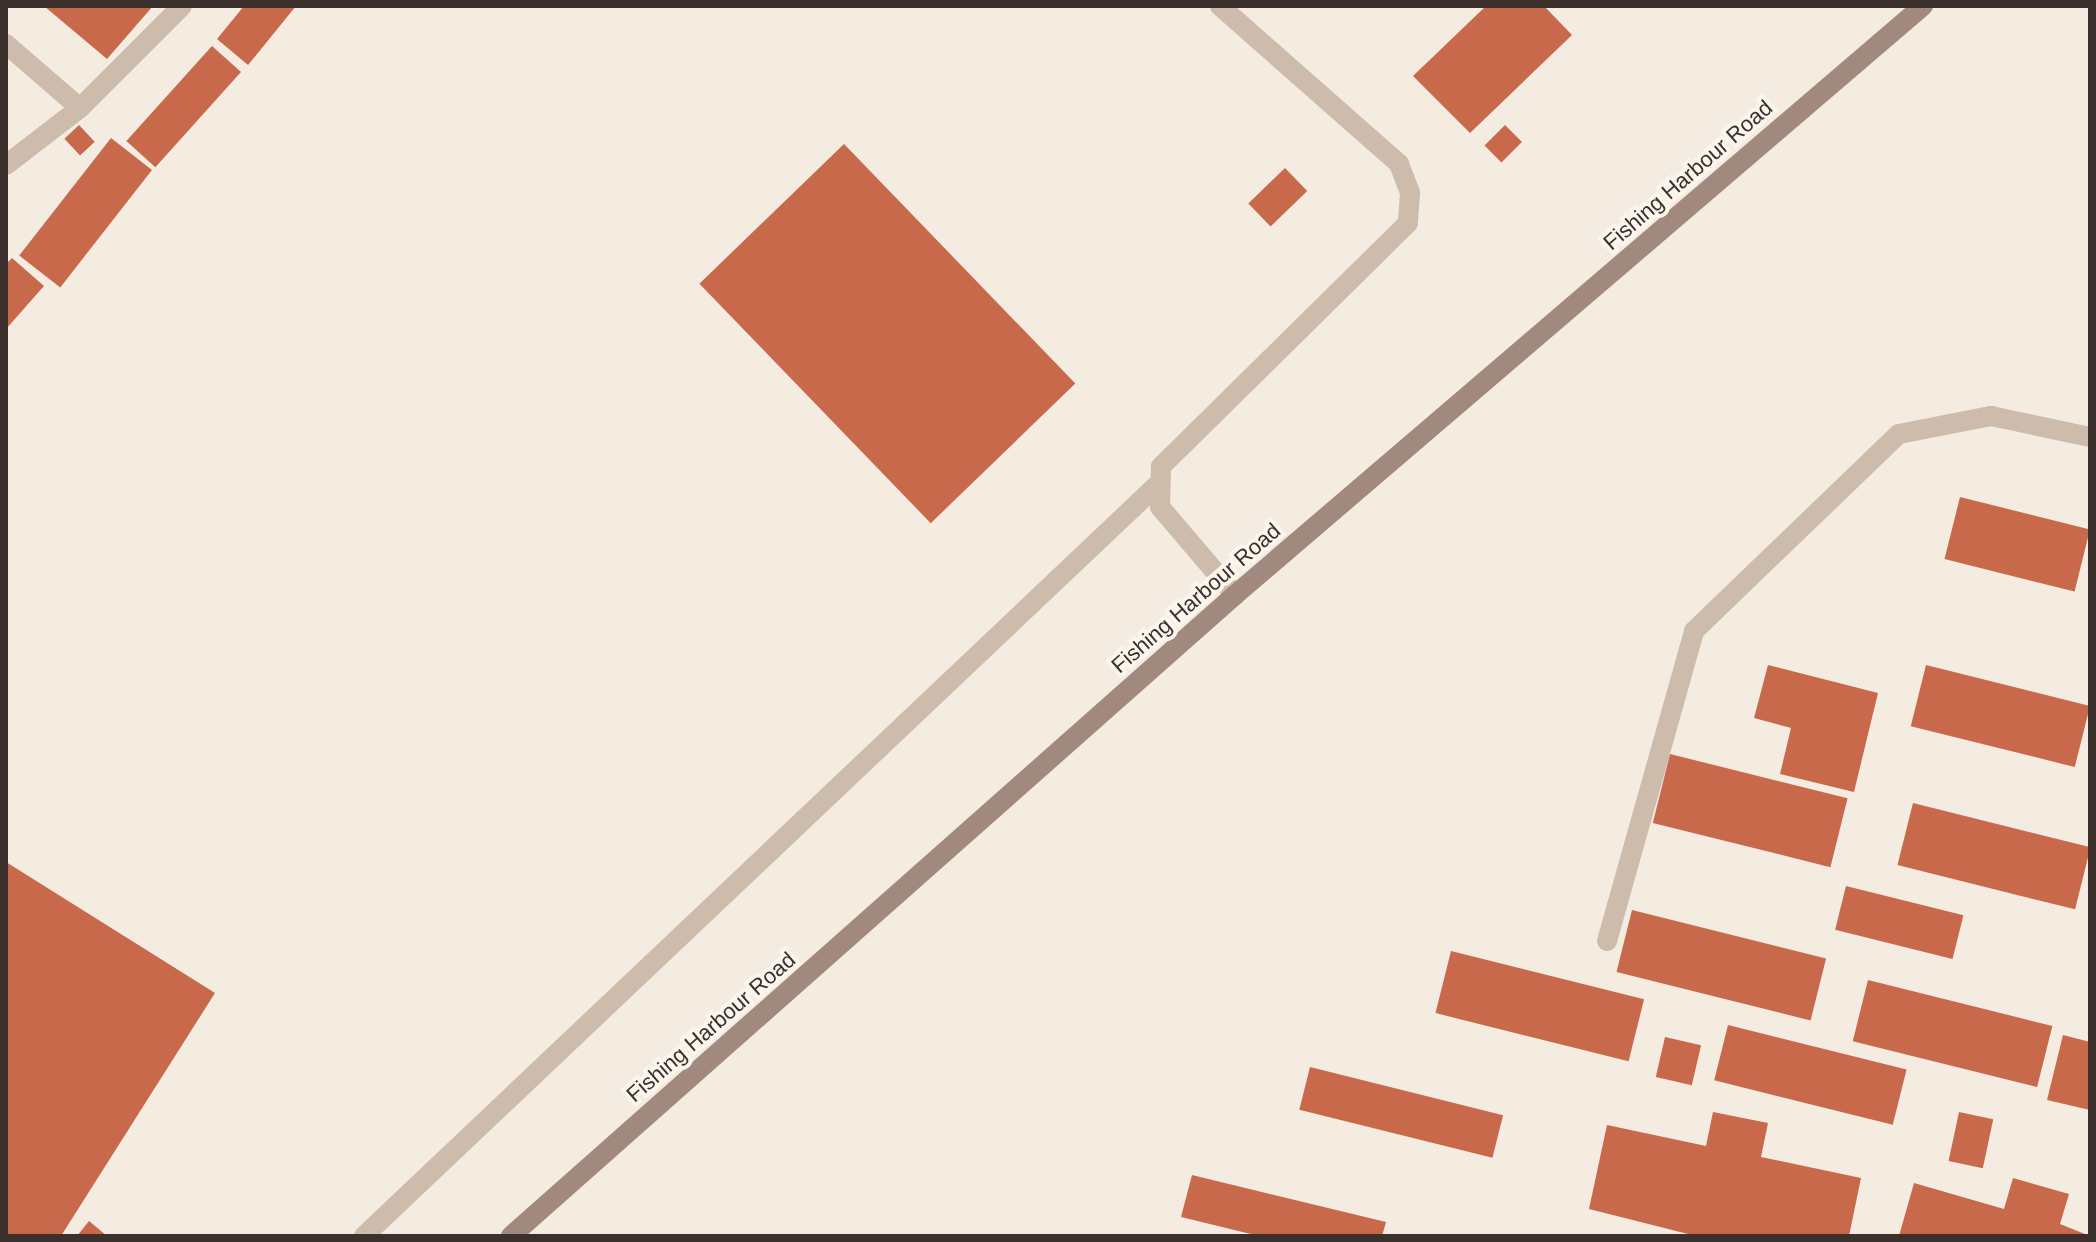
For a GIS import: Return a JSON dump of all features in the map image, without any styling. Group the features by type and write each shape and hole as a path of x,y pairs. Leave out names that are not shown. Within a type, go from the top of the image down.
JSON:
{"street":[{"path":"6,165 80,108 182,6"},
{"path":"1220,6 1399,164 1410,193 1408,223 1161,467 1156,486 1160,507 1235,595"},
{"name":"Fishing Harbour Road","path":"511,1236 1235,595 1923,6"},
{"path":"6,44 80,108"},
{"path":"1607,941 1694,631 1899,434 1991,416 2090,437"},
{"path":"364,1236 1156,486"}],"building":[{"path":"44,6 153,6 107,59"},
{"path":"244,6 296,6 248,65 217,39"},
{"path":"1486,6 1544,6 1572,35 1470,133 1413,76"},
{"path":"212,46 241,72 155,167 126,141"},
{"path":"79,125 95,142 80,155 64,139"},
{"path":"1505,125 1522,142 1501,162 1484,146"},
{"path":"111,138 152,170 60,287 19,255"},
{"path":"844,144 1075,384 931,523 699,284"},
{"path":"1285,168 1307,191 1271,226 1248,203"},
{"path":"12,258 44,286 6,329 6,264"},
{"path":"1960,497 2090,529 2075,592 1945,559"},
{"path":"1768,665 1878,693 1854,792 1780,774 1791,728 1754,718"},
{"path":"1926,665 2090,706 2075,767 1911,726"},
{"path":"1670,754 1848,798 1830,867 1653,823"},
{"path":"1913,803 2090,847 2075,909 1898,865"},
{"path":"6,862 215,993 61,1236 6,1236"},
{"path":"1846,886 1963,915 1953,959 1835,930"},
{"path":"1632,910 1826,958 1811,1020 1617,972"},
{"path":"1451,951 1644,999 1629,1061 1436,1013"},
{"path":"1868,980 2052,1026 2037,1087 1853,1041"},
{"path":"1728,1025 1907,1070 1893,1125 1714,1080"},
{"path":"2063,1035 2090,1042 2090,1110 2047,1100"},
{"path":"1665,1037 1701,1045 1692,1085 1656,1077"},
{"path":"1310,1067 1503,1115 1492,1158 1299,1110"},
{"path":"1713,1112 1768,1123 1761,1157 1861,1178 1849,1236 1696,1236 1589,1209 1607,1125 1706,1146"},
{"path":"1959,1112 1993,1119 1983,1168 1949,1161"},
{"path":"1192,1175 1386,1222 1382,1236 1259,1236 1181,1217"},
{"path":"2013,1178 2069,1194 2060,1224 2090,1236 1899,1236 1914,1183 2004,1209"},
{"path":"89,1221 107,1236 77,1236"}]}
